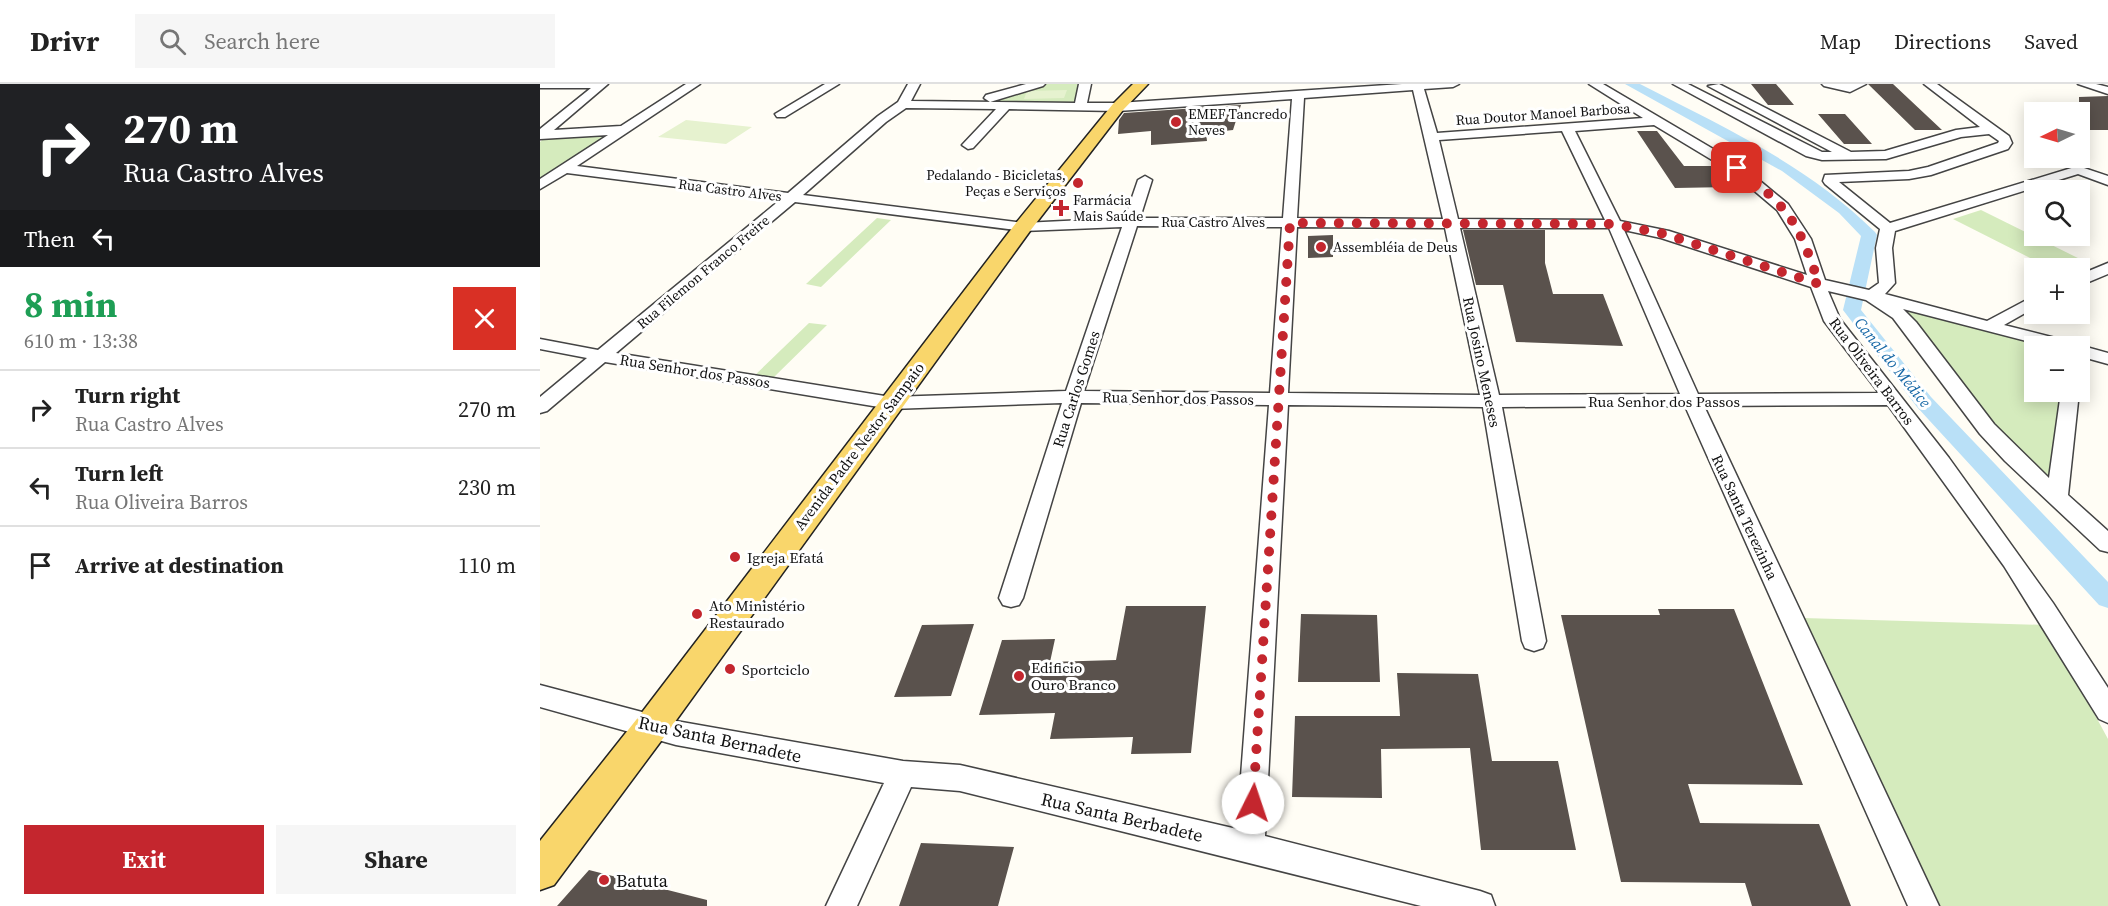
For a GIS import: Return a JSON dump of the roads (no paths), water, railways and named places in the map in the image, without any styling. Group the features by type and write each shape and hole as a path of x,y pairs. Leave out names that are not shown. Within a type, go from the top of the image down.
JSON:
{"main road":[{"name":"Avenida Padre Nestor Sampaio","path":"540,871 652,726 1023,227 1118,107 1141,84"}],"street":[{"path":"540,85 594,84"},
{"path":"541,134 602,84"},
{"path":"540,184 627,130 694,84"},
{"path":"781,114 833,84"},
{"name":"Rua Filemon Franco Freire","path":"540,407 791,198 882,119 903,104 914,84"},
{"path":"969,104 1039,84"},
{"path":"1080,107 1085,84"},
{"path":"903,104 1118,107 1262,90 1298,93 1453,84"},
{"name":"Rua Oliveira Barros","path":"1595,84 1737,168 1783,207 1803,239 1822,285 1827,312 1832,321 2019,569 2056,624 2108,711"},
{"path":"1679,84 1811,153 1822,156 1887,155 1972,131 1992,130"},
{"path":"1711,84 1851,156"},
{"path":"1828,84 1850,89 1860,84"},
{"path":"1888,228 1830,182 1830,178 1909,175 1930,171 2006,143 2004,139 1930,84"},
{"path":"2084,84 2108,91"},
{"name":"Rua Josino Meneses","path":"1418,87 1432,137 1491,401 1534,641"},
{"path":"1250,847 1298,93"},
{"path":"968,145 1006,105"},
{"name":"Rua Doutor Manoel Barbosa","path":"1432,137 1656,122"},
{"name":"Rua Santa Terezinha","path":"1567,128 1614,224 1692,401 1924,906"},
{"path":"541,134 627,130"},
{"name":"Rua Castro Alves","path":"566,169 1023,227 1132,222 1614,224 1664,234 1822,285 2028,336"},
{"path":"1888,228 2078,170 2087,171 2108,181"},
{"name":"Rua Carlos Gomes","path":"1011,598 1073,397 1145,180"},
{"path":"1869,295 1885,287 1887,283 1884,249 1888,228"},
{"path":"2090,276 2108,268"},
{"path":"1869,295 1899,314 1987,429 2108,544"},
{"path":"1990,326 2024,307"},
{"name":"Rua Senhor dos Passos","path":"540,344 891,403 1073,397 1491,401 1893,399"},
{"path":"2090,354 2108,359"},
{"path":"2057,498 2069,402"},
{"name":"Rua Santa Bernadete","path":"540,696 676,733 903,774"},
{"path":"841,906 903,774"},
{"name":"Rua Santa Berbadete","path":"903,774 960,778 1250,847 1480,906"}],"waterway":[{"name":"Canal do Médice","path":"1631,84 1787,168 1844,210 1869,235 1852,310 1924,402 2108,598"}],"place":[{"name":"EMEF Tancredo Neves","path":"1176,122"},
{"name":"Pedalando - Bicicletas, Peças e Serviços","path":"1078,183"},
{"name":"Farmácia Mais Saúde","path":"1061,208"},
{"name":"Assembléia de Deus","path":"1321,247"},
{"name":"Igreja Efatá","path":"735,557"},
{"name":"Ato Ministério Restaurado","path":"697,614"},
{"name":"Sportciclo","path":"730,669"},
{"name":"Edificio Ouro Branco","path":"1019,676"},
{"name":"Batuta","path":"604,880"}]}
